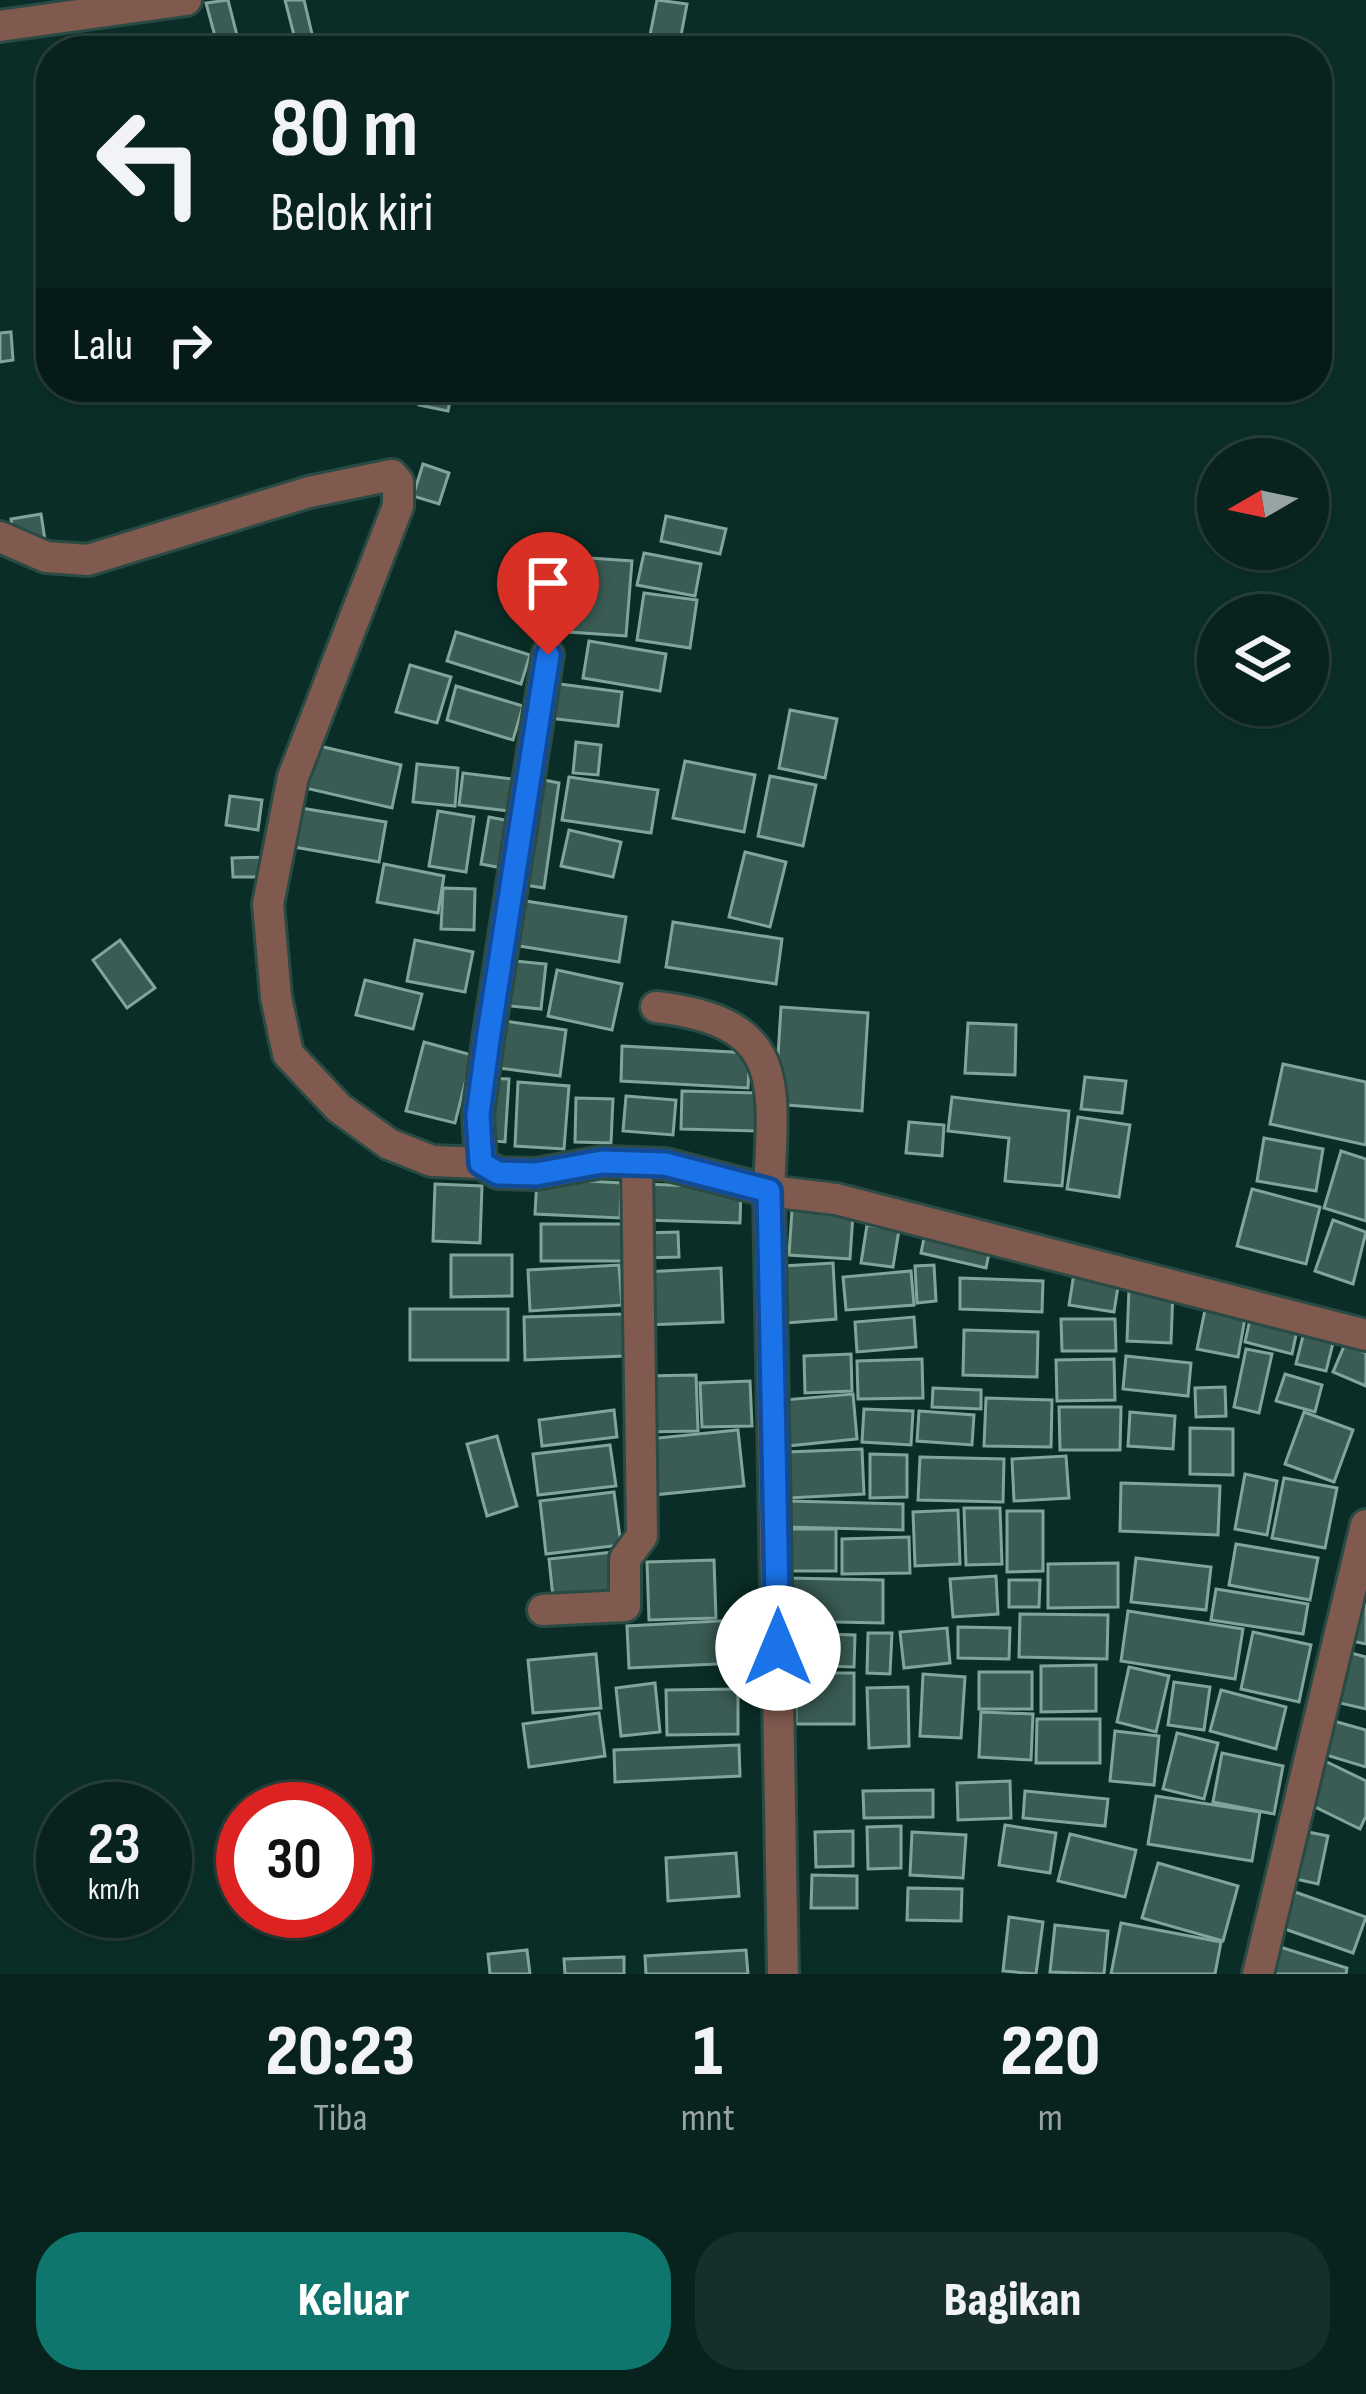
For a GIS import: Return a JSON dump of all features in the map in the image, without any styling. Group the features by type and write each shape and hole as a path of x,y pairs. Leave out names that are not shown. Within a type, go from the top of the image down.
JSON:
{"street":[{"path":"0,26 186,0"},
{"path":"0,537 46,557 88,560 330,487 380,476 398,482 398,506 292,777 268,904 276,997 288,1054 339,1108 389,1144 432,1161 481,1163 498,1173 536,1174 602,1162 665,1164 769,1191 836,1199 1366,1335"},
{"path":"481,1163 478,1115 548,655"},
{"path":"656,1006 713,1015 746,1033 769,1073 783,1974"},
{"path":"543,1610 625,1606 625,1559 642,1536 637,1163"},
{"path":"1258,1974 1366,1525"}],"building":[{"path":"228,0 237,36 215,36 206,3"},
{"path":"285,0 304,0 312,36 294,36"},
{"path":"657,0 687,4 681,36 650,36"},
{"path":"11,332 13,360 0,362 0,333"},
{"path":"420,402 450,402 448,411"},
{"path":"423,464 449,473 439,504 413,496"},
{"path":"41,514 45,540 15,544 11,519"},
{"path":"666,516 726,529 720,554 661,541"},
{"path":"644,553 701,564 695,596 637,585"},
{"path":"575,557 632,561 626,636 569,632"},
{"path":"527,571 561,573 560,615 526,613"},
{"path":"644,593 697,600 690,648 637,640"},
{"path":"456,632 530,655 521,684 447,661"},
{"path":"589,641 666,654 660,691 583,678"},
{"path":"410,665 451,677 437,723 396,712"},
{"path":"552,683 622,692 618,726 548,718"},
{"path":"456,686 523,706 513,740 447,720"},
{"path":"790,710 837,719 825,778 779,768"},
{"path":"576,742 601,745 598,775 573,773"},
{"path":"315,745 401,765 392,808 305,788"},
{"path":"685,761 755,775 744,832 673,818"},
{"path":"417,764 458,768 455,806 413,802"},
{"path":"463,773 512,779 509,811 459,805"},
{"path":"770,776 816,785 803,846 758,836"},
{"path":"569,777 658,790 651,833 562,820"},
{"path":"534,778 559,783 544,888 518,884"},
{"path":"230,796 262,800 258,830 226,825"},
{"path":"301,808 386,822 379,862 294,847"},
{"path":"438,811 474,817 466,872 429,866"},
{"path":"489,817 510,821 502,868 481,864"},
{"path":"569,830 621,842 613,877 561,866"},
{"path":"745,852 786,862 770,927 729,917"},
{"path":"270,857 270,877 233,877 232,858"},
{"path":"384,864 444,876 438,913 377,902"},
{"path":"443,888 475,889 474,930 441,929"},
{"path":"526,901 626,917 619,962 519,946"},
{"path":"673,922 782,939 776,984 666,967"},
{"path":"120,940 155,988 127,1008 93,960"},
{"path":"415,940 473,952 465,992 407,981"},
{"path":"515,961 546,964 541,1009 510,1006"},
{"path":"557,970 622,984 612,1030 548,1016"},
{"path":"365,980 422,994 413,1029 356,1015"},
{"path":"781,1007 868,1013 862,1111 775,1104"},
{"path":"497,1020 566,1030 560,1076 491,1067"},
{"path":"968,1023 1016,1025 1015,1075 965,1073"},
{"path":"424,1042 472,1055 455,1123 406,1111"},
{"path":"622,1046 750,1053 748,1088 621,1081"},
{"path":"1283,1064 1366,1082 1366,1145 1270,1124"},
{"path":"1085,1077 1126,1081 1122,1113 1081,1109"},
{"path":"485,1078 509,1079 505,1142 481,1140"},
{"path":"518,1082 569,1086 564,1149 515,1146"},
{"path":"682,1091 758,1093 757,1131 681,1129"},
{"path":"626,1096 676,1100 673,1135 623,1131"},
{"path":"952,1097 1069,1111 1062,1186 1005,1181 1009,1138 948,1131"},
{"path":"576,1098 613,1099 611,1143 575,1142"},
{"path":"1078,1117 1130,1125 1119,1197 1067,1189"},
{"path":"909,1122 944,1125 942,1156 906,1153"},
{"path":"1264,1138 1323,1149 1316,1191 1257,1181"},
{"path":"1341,1151 1366,1159 1366,1221 1324,1208"},
{"path":"537,1178 621,1183 620,1218 535,1214"},
{"path":"435,1184 482,1186 480,1243 433,1241"},
{"path":"646,1184 741,1188 740,1223 644,1220"},
{"path":"1252,1189 1320,1207 1306,1264 1237,1246"},
{"path":"792,1210 853,1214 850,1259 789,1255"},
{"path":"1333,1220 1366,1232 1353,1284 1315,1271"},
{"path":"541,1224 633,1224 632,1261 541,1261"},
{"path":"867,1225 899,1230 893,1267 861,1263"},
{"path":"926,1228 991,1244 986,1268 921,1253"},
{"path":"678,1232 679,1257 644,1258 643,1233"},
{"path":"451,1255 512,1255 512,1296 451,1297"},
{"path":"833,1263 836,1319 787,1323 783,1266"},
{"path":"619,1265 622,1305 530,1311 528,1270"},
{"path":"934,1265 936,1301 917,1303 915,1266"},
{"path":"1075,1267 1120,1274 1114,1312 1069,1305"},
{"path":"721,1268 723,1322 646,1325 644,1272"},
{"path":"911,1271 914,1305 846,1310 843,1277"},
{"path":"960,1278 1043,1281 1042,1312 960,1309"},
{"path":"1129,1288 1173,1290 1171,1343 1127,1341"},
{"path":"1206,1305 1246,1313 1238,1357 1197,1349"},
{"path":"410,1309 508,1309 508,1360 410,1360"},
{"path":"624,1314 625,1356 525,1360 524,1317"},
{"path":"1251,1315 1298,1326 1292,1354 1245,1342"},
{"path":"914,1317 916,1347 857,1352 855,1322"},
{"path":"1061,1319 1115,1319 1116,1351 1062,1351"},
{"path":"964,1330 1038,1332 1037,1377 963,1375"},
{"path":"1304,1332 1334,1339 1326,1371 1296,1364"},
{"path":"1345,1344 1366,1353 1366,1386 1333,1372"},
{"path":"1246,1349 1272,1354 1259,1413 1234,1407"},
{"path":"851,1354 852,1391 805,1393 804,1356"},
{"path":"1126,1356 1191,1363 1188,1396 1123,1389"},
{"path":"922,1359 923,1398 858,1399 857,1361"},
{"path":"1114,1359 1115,1400 1057,1401 1056,1360"},
{"path":"1285,1374 1322,1385 1315,1412 1276,1401"},
{"path":"696,1375 698,1431 644,1432 643,1376"},
{"path":"750,1381 752,1426 702,1427 700,1383"},
{"path":"1225,1387 1226,1416 1196,1417 1195,1388"},
{"path":"933,1388 981,1390 981,1409 932,1407"},
{"path":"853,1394 857,1439 787,1446 783,1400"},
{"path":"986,1398 1052,1400 1051,1447 984,1446"},
{"path":"1059,1407 1121,1407 1120,1450 1060,1450"},
{"path":"864,1409 913,1411 911,1445 862,1442"},
{"path":"614,1410 617,1437 542,1446 539,1420"},
{"path":"919,1411 974,1415 972,1445 917,1441"},
{"path":"1130,1412 1175,1416 1173,1449 1128,1446"},
{"path":"1304,1412 1353,1430 1334,1482 1285,1464"},
{"path":"1190,1428 1233,1429 1233,1475 1190,1474"},
{"path":"738,1430 744,1486 653,1495 648,1439"},
{"path":"497,1436 517,1506 487,1516 467,1444"},
{"path":"610,1445 616,1486 538,1495 533,1454"},
{"path":"862,1449 864,1494 789,1498 787,1452"},
{"path":"870,1454 907,1455 907,1497 870,1498"},
{"path":"1066,1456 1069,1498 1014,1501 1012,1459"},
{"path":"920,1457 1004,1459 1003,1502 918,1500"},
{"path":"1245,1474 1277,1481 1267,1535 1235,1529"},
{"path":"1284,1478 1337,1488 1325,1548 1272,1538"},
{"path":"1121,1483 1220,1486 1218,1535 1120,1531"},
{"path":"614,1492 621,1545 546,1554 540,1501"},
{"path":"788,1501 903,1504 903,1530 787,1527"},
{"path":"964,1508 1000,1508 1002,1564 966,1565"},
{"path":"958,1510 960,1564 915,1566 913,1512"},
{"path":"1007,1511 1043,1511 1043,1571 1007,1572"},
{"path":"784,1529 836,1529 836,1571 784,1571"},
{"path":"909,1537 910,1573 842,1574 842,1539"},
{"path":"1236,1544 1318,1558 1310,1600 1229,1585"},
{"path":"614,1552 619,1600 554,1607 549,1559"},
{"path":"1136,1558 1211,1567 1206,1610 1131,1602"},
{"path":"714,1560 716,1618 649,1620 647,1562"},
{"path":"1118,1563 1118,1607 1048,1608 1048,1564"},
{"path":"996,1576 998,1614 953,1617 950,1579"},
{"path":"787,1578 883,1580 883,1623 786,1621"},
{"path":"1009,1580 1040,1580 1039,1607 1009,1607"},
{"path":"1216,1589 1308,1604 1303,1634 1211,1620"},
{"path":"1358,1598 1366,1600 1366,1644 1348,1640"},
{"path":"1128,1611 1243,1629 1235,1679 1121,1661"},
{"path":"1020,1614 1108,1615 1107,1659 1019,1657"},
{"path":"737,1620 739,1663 629,1668 627,1626"},
{"path":"958,1627 1010,1628 1009,1659 958,1658"},
{"path":"947,1628 950,1663 904,1668 900,1632"},
{"path":"1253,1632 1311,1645 1299,1702 1241,1689"},
{"path":"793,1633 855,1635 854,1667 792,1665"},
{"path":"868,1633 892,1633 890,1674 867,1673"},
{"path":"1344,1651 1366,1657 1366,1709 1331,1701"},
{"path":"596,1654 601,1708 533,1713 528,1660"},
{"path":"1096,1665 1096,1711 1041,1712 1041,1666"},
{"path":"1129,1667 1169,1676 1156,1732 1117,1722"},
{"path":"979,1672 1032,1672 1032,1709 979,1709"},
{"path":"796,1673 854,1673 854,1724 796,1724"},
{"path":"923,1674 965,1677 961,1738 920,1736"},
{"path":"1174,1682 1210,1687 1204,1730 1168,1725"},
{"path":"655,1683 660,1732 621,1736 616,1688"},
{"path":"908,1687 909,1746 869,1748 867,1688"},
{"path":"738,1689 738,1734 667,1735 666,1690"},
{"path":"1221,1690 1286,1707 1276,1749 1210,1731"},
{"path":"981,1712 1033,1714 1031,1760 979,1757"},
{"path":"599,1713 605,1756 529,1767 523,1724"},
{"path":"1323,1718 1366,1730 1366,1767 1313,1751"},
{"path":"1037,1719 1100,1719 1100,1763 1036,1763"},
{"path":"1115,1731 1159,1736 1154,1785 1110,1781"},
{"path":"1177,1733 1218,1743 1204,1799 1163,1789"},
{"path":"739,1745 740,1776 615,1782 614,1750"},
{"path":"1222,1753 1283,1766 1274,1814 1213,1802"},
{"path":"1325,1761 1366,1781 1366,1816 1360,1829 1305,1802"},
{"path":"1010,1781 1011,1818 958,1820 957,1783"},
{"path":"933,1790 933,1817 864,1818 863,1791"},
{"path":"1025,1791 1108,1799 1105,1826 1023,1818"},
{"path":"1156,1796 1260,1812 1252,1861 1148,1844"},
{"path":"1005,1825 1056,1833 1050,1873 999,1865"},
{"path":"901,1826 901,1868 868,1869 867,1827"},
{"path":"1293,1829 1328,1836 1318,1884 1283,1876"},
{"path":"853,1831 853,1866 816,1867 815,1832"},
{"path":"912,1832 966,1835 963,1878 910,1875"},
{"path":"1070,1834 1136,1850 1125,1897 1058,1881"},
{"path":"736,1853 739,1896 668,1901 666,1858"},
{"path":"1158,1863 1238,1886 1223,1941 1142,1918"},
{"path":"812,1875 857,1876 857,1908 811,1908"},
{"path":"908,1888 962,1889 961,1921 907,1920"},
{"path":"1295,1892 1366,1917 1353,1953 1282,1928"},
{"path":"1009,1917 1043,1922 1036,1974 1003,1971"},
{"path":"1121,1923 1221,1942 1215,1974 1111,1974"},
{"path":"1055,1925 1108,1931 1104,1974 1050,1972"},
{"path":"1280,1947 1347,1968 1346,1974 1272,1974"},
{"path":"527,1950 530,1974 490,1974 488,1954"},
{"path":"746,1950 748,1974 646,1974 645,1956"},
{"path":"624,1957 624,1974 565,1974 564,1959"}],"route":[{"path":"548,655 507,907 477,1147 481,1163 498,1173 536,1174 602,1162 665,1164 769,1191 778,1648"}]}
